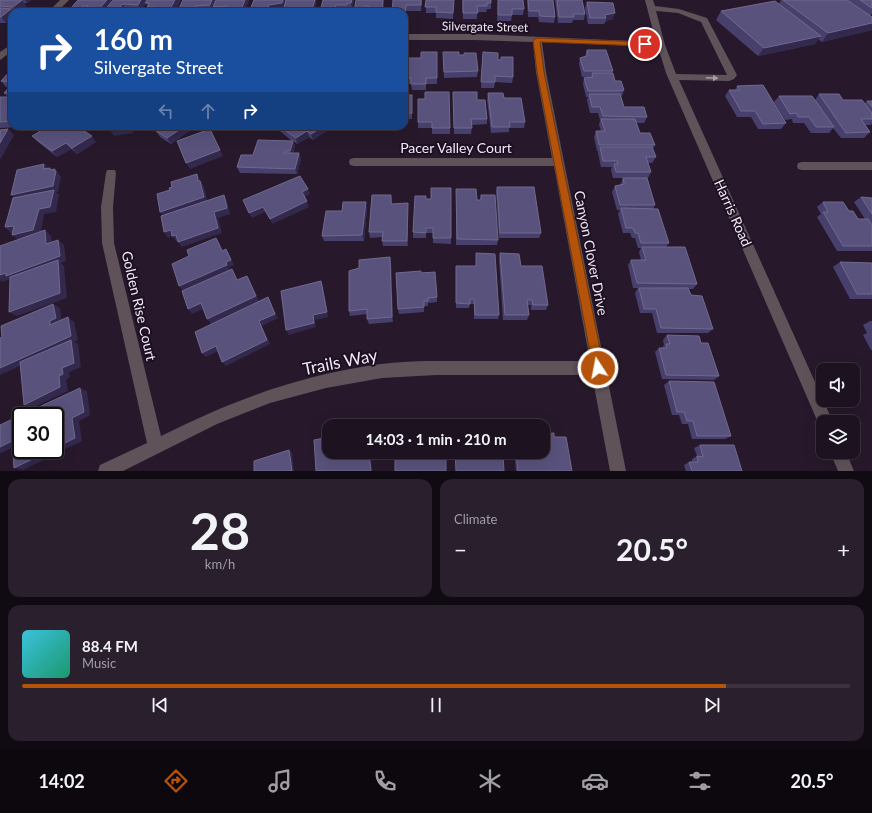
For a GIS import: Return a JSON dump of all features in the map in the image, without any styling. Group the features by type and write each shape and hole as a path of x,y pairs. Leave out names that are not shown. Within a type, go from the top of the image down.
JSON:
{"street":[{"path":"57,8 66,0"},
{"path":"650,4 679,11 704,20 732,75 731,78 673,77"},
{"name":"Harris Road","path":"650,4 660,45 673,77 822,415"},
{"name":"Silvergate Street","path":"408,37 475,37 660,45"},
{"name":"Canyon Clover Drive","path":"537,40 541,72 618,471"},
{"path":"0,57 8,50"},
{"name":"Pacer Valley Court","path":"354,162 558,162"},
{"path":"802,166 872,166"},
{"name":"Golden Rise Court","path":"111,172 107,207 108,243 155,445"},
{"name":"Trails Way","path":"106,471 155,445 213,418 270,396 326,381 382,371 436,368 598,368"},
{"path":"841,459 846,471"}],"building":[{"path":"0,0 22,0 13,7 0,6"},
{"path":"78,0 107,0 100,8 86,8 88,6 83,6 81,8 71,8"},
{"path":"113,0 141,0 138,5 123,4 120,8 106,8"},
{"path":"147,0 175,0 170,8 147,7 150,3 145,3"},
{"path":"183,0 212,0 210,5 195,6 194,8 179,8"},
{"path":"216,0 245,0 242,8 227,8 228,6 213,7"},
{"path":"254,0 283,0 282,3 269,5 268,8 251,8"},
{"path":"286,0 315,0 312,8 284,8"},
{"path":"323,0 352,0 351,3 347,3 347,5 336,5 335,8 321,8"},
{"path":"356,0 383,0 382,8 369,8 369,6 365,6 365,8 355,8"},
{"path":"393,0 421,0 421,5 406,5 406,8 392,8"},
{"path":"426,0 454,0 453,13 436,12 436,7 425,7"},
{"path":"463,0 491,0 491,3 487,3 487,6 477,6 478,13 463,13"},
{"path":"498,0 523,0 524,9 512,9 512,15 498,15"},
{"path":"528,0 553,0 555,17 540,16 539,11 529,11"},
{"path":"557,0 582,0 585,14 573,14 574,17 559,17"},
{"path":"783,0 847,0 872,17 872,23 828,33"},
{"path":"860,0 872,0 872,8"},
{"path":"775,1 821,36 764,48 721,11"},
{"path":"587,2 613,3 615,13 605,15 606,18 590,18"},
{"path":"0,8 8,9 8,11 0,17"},
{"path":"587,50 606,50 613,71 584,71 580,58 587,56"},
{"path":"421,52 437,52 437,78 426,78 426,84 411,84 411,78 408,78 408,58 421,58"},
{"path":"443,52 459,52 459,55 464,55 464,53 476,53 478,71 444,72"},
{"path":"483,52 498,53 498,60 501,60 501,57 513,57 513,77 495,76 495,82 481,82"},
{"path":"8,73 8,82 1,81"},
{"path":"592,73 613,73 615,81 621,81 624,90 588,91 584,78 593,77"},
{"path":"763,85 786,123 763,124 755,111 741,111 729,90 740,90 737,86"},
{"path":"425,92 449,92 450,128 432,128 432,122 418,122 418,99 425,99"},
{"path":"453,92 477,92 477,100 485,100 487,119 471,119 472,128 454,128"},
{"path":"488,93 503,93 504,98 521,98 525,122 509,122 510,127 492,127"},
{"path":"589,94 620,94 624,107 644,107 647,117 603,116 600,107 592,107"},
{"path":"819,94 839,94 843,100 862,100 872,113 872,119 861,119 870,132 846,133"},
{"path":"408,95 412,95 412,113 408,113"},
{"path":"779,96 812,96 834,127 816,127 809,117 798,117 796,113 790,114"},
{"path":"0,97 8,97 8,121 0,122"},
{"path":"867,101 872,101 872,107"},
{"path":"601,119 635,119 640,133 650,133 655,145 599,145 596,131 605,131"},
{"path":"8,129 0,143 0,130"},
{"path":"42,130 83,130 92,136 72,148 66,143 52,151 32,136"},
{"path":"158,130 179,130 167,138 156,131"},
{"path":"210,130 220,150 186,163 177,141"},
{"path":"285,130 318,130 311,134 307,131 296,138"},
{"path":"258,140 293,141 290,151 285,151 284,153 299,153 295,169 237,167 241,155 253,155"},
{"path":"600,147 652,147 656,157 646,157 651,172 616,172 614,164 618,164 617,161 603,161"},
{"path":"44,164 43,169 50,168 50,170 55,169 54,171 56,171 53,186 11,195 17,170"},
{"path":"197,174 204,197 160,212 157,194 170,190 169,188 172,187 171,182"},
{"path":"300,176 308,189 302,192 307,201 270,219 263,207 249,213 243,200"},
{"path":"623,178 647,178 655,205 620,205 615,186 624,184"},
{"path":"497,187 534,187 541,233 500,233"},
{"path":"431,188 451,188 451,238 433,238 433,228 426,228 426,233 413,232 415,196 426,196 426,199 431,199"},
{"path":"456,189 476,189 477,200 481,200 481,195 495,195 498,240 457,239"},
{"path":"54,190 50,207 39,209 33,230 12,235 14,226 5,227 13,198"},
{"path":"224,195 227,208 214,212 218,228 178,242 176,235 172,236 171,230 164,232 161,216"},
{"path":"372,195 391,195 391,204 408,203 407,241 382,241 383,232 369,232"},
{"path":"861,197 872,198 872,214"},
{"path":"343,202 366,202 362,235 322,236 326,211 342,211"},
{"path":"823,202 843,202 849,211 853,211 858,219 868,219 872,225 872,246 843,246 823,212 828,212"},
{"path":"621,208 658,209 669,243 641,243 638,233 635,233 633,228 626,228"},
{"path":"45,230 46,244 58,240 60,256 6,276 6,273 0,275 0,246"},
{"path":"216,238 222,251 226,249 231,260 226,262 227,265 179,286 172,264 189,256 187,250"},
{"path":"642,247 685,247 697,284 637,283 631,260 646,260"},
{"path":"476,253 495,254 499,315 475,315 474,299 470,299 470,304 456,303 456,266 476,266"},
{"path":"500,253 519,254 521,266 542,266 548,305 533,305 532,300 527,300 529,315 505,315"},
{"path":"390,257 392,317 367,319 367,309 349,311 349,271 359,268 359,260"},
{"path":"58,260 60,293 9,312 10,277"},
{"path":"840,262 872,263 872,294 857,294"},
{"path":"232,269 237,280 247,276 256,296 207,319 201,303 188,309 182,291"},
{"path":"421,271 421,273 435,272 437,297 428,298 428,301 424,301 424,307 398,309 396,273"},
{"path":"321,281 327,312 313,315 314,323 286,330 281,291"},
{"path":"639,288 688,288 691,295 702,296 713,329 661,328 656,309 644,309"},
{"path":"268,297 275,314 259,321 267,340 222,362 216,346 202,353 195,332"},
{"path":"53,304 56,318 50,321 50,325 68,317 71,336 0,368 0,338 2,337 1,326"},
{"path":"667,335 699,336 701,343 708,343 719,376 666,375 659,348 667,348 666,344 670,344"},
{"path":"71,340 74,363 62,368 63,374 59,376 60,387 24,405 20,362"},
{"path":"669,381 714,382 731,436 697,436 693,421 687,421 684,412 677,412"},
{"path":"80,388 84,412 72,418 75,438 64,444 64,407 39,407"},
{"path":"12,419 12,441 0,447 0,425"},
{"path":"550,433 554,433 554,437 566,437 572,471 518,471 517,459 550,459"},
{"path":"322,438 322,459 370,459 371,471 316,471 314,440"},
{"path":"700,445 734,445 742,471 692,471 689,462 698,462 697,456 703,457"},
{"path":"289,450 292,471 254,471 254,461"},
{"path":"13,459 32,459 14,468"},
{"path":"395,459 446,459 446,471 395,471"},
{"path":"455,459 503,459 504,471 456,471"}],"route":[{"path":"598,368 541,72 537,40 645,44"}]}
